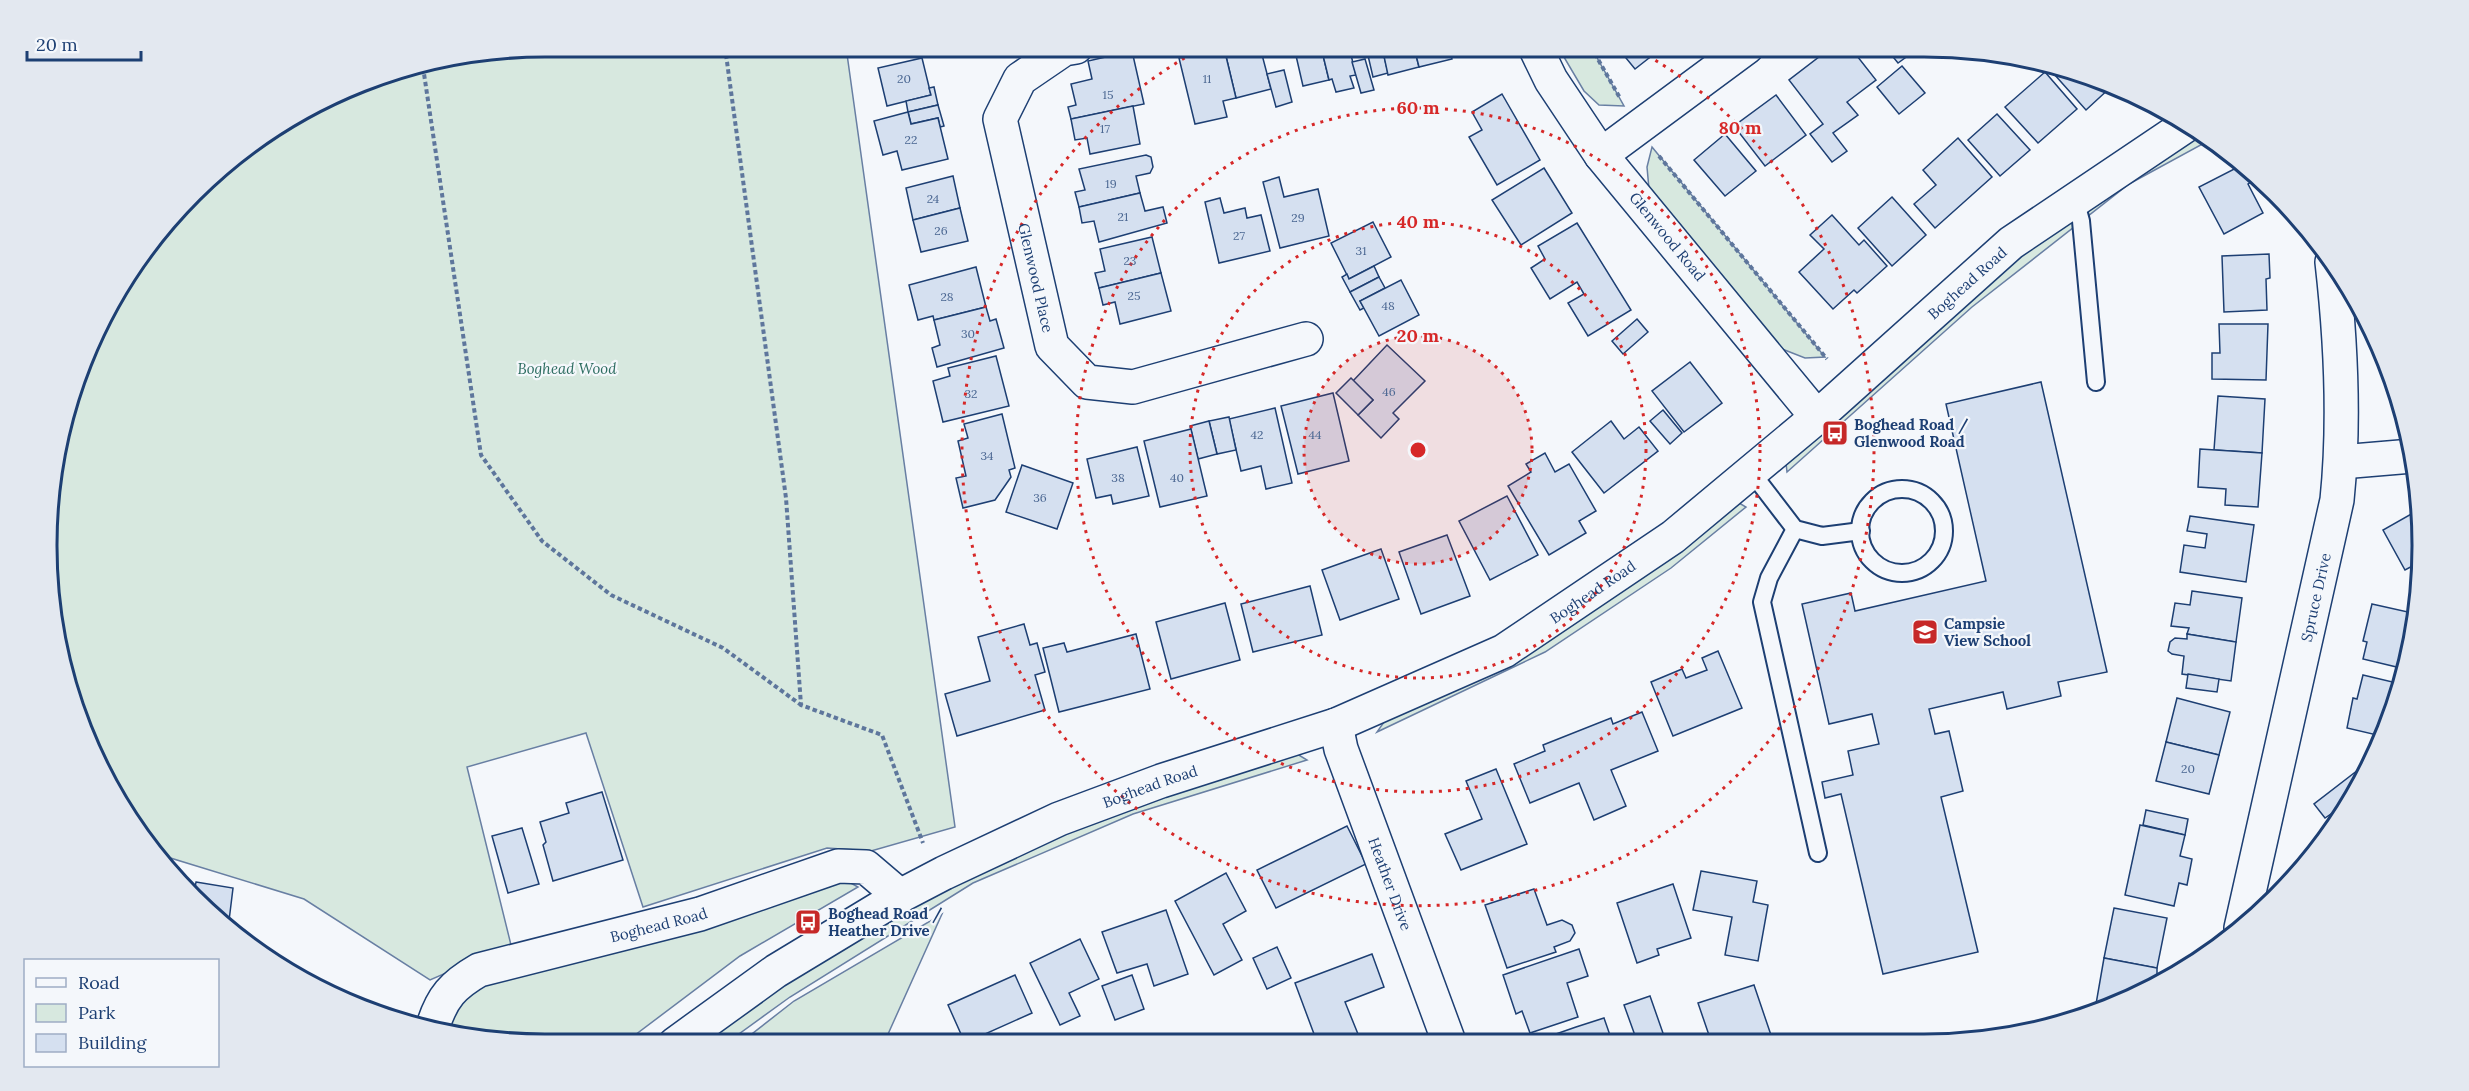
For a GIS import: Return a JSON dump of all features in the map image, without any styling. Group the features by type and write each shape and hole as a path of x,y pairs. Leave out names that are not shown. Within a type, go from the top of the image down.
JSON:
{"street":[{"name":"Glenwood Place","path":"1052,57 1020,79 1000,118 1052,346 1087,382 1133,387 1306,339"},
{"name":"Glenwood Road","path":"1540,57 1551,80 1601,155 1817,417"},
{"path":"1601,155 1732,57"},
{"name":"Boghead Road","path":"689,1034 776,971 900,896 944,873 1059,819 1161,781 1336,725 1504,651 1673,537 1817,417 2011,243 2180,129"},
{"name":"Spruce Drive","path":"2252,908 2337,500 2341,462 2339,322 2334,281"},
{"path":"2341,462 2404,457"},
{"name":"Heather Drive","path":"1336,725 1341,749 1446,1034"},
{"name":"Boghead Road","path":"435,1021 440,1003 448,991 479,970 700,914 838,866 866,867 900,896"}],"lane":[{"path":"2075,199 2081,221 2096,382"},
{"path":"1752,473 1795,529 1822,536 1861,531"},
{"path":"1898,489 1912,490 1925,495 1936,505 1942,516 1944,530 1943,543 1932,560 1915,571 1901,573 1888,570 1867,554 1861,531 1864,513 1872,501 1884,492 1898,489"},
{"path":"1795,529 1769,578 1762,602 1818,853"}],"path":[{"path":"726,57 786,498 801,705"},
{"path":"1597,57 1637,129 1850,387"},
{"path":"424,73 481,455 542,541 602,588 723,648 801,705 882,735 919,837 944,873"}],"green space":[{"name":"Boghead Wood","path":"847,57 955,827 871,851 827,848 643,907 586,733 467,767 511,945 430,980 304,899 170,858 139,817 107,762 83,703 74,672 66,641 58,577 58,514 66,450 83,388 94,359 107,329 139,274 178,223 223,178 248,158 301,122 329,107 388,83 450,66 514,58"},
{"path":"1564,57 1597,57 1624,106 1599,105 1584,91"},
{"path":"2190,136 2202,144 2129,184 1972,307 1787,472 1786,463 2047,228"},
{"path":"1652,147 1825,357 1805,358 1777,347 1649,189 1647,167"},
{"path":"1734,500 1746,507 1671,568 1545,652 1377,732 1391,712"},
{"path":"1289,749 1307,760 1133,814 973,883 790,997 739,1034 702,1034 882,918 1130,803"},
{"path":"842,878 858,887 740,956 636,1034 514,1033 447,1024 471,991 515,973"},
{"path":"942,914 888,1034 752,1034 794,1001"}],"building":[{"path":"1106,57 1133,57 1144,104 1071,119 1068,107 1076,105 1071,84 1092,79 1088,61"},
{"path":"1226,57 1263,57 1271,89 1236,98"},
{"path":"1226,57 1236,98 1223,101 1227,117 1195,124 1179,58"},
{"path":"1296,57 1323,57 1329,80 1303,86"},
{"path":"1323,57 1352,57 1356,75 1350,76 1354,88 1336,92 1332,79 1329,80"},
{"path":"1368,57 1384,57 1388,73 1373,77"},
{"path":"1384,57 1416,57 1419,67 1388,75"},
{"path":"1416,57 1452,57 1452,59 1419,67"},
{"path":"1625,57 1650,57 1635,69"},
{"path":"1819,57 1858,57 1876,80 1847,102 1858,115 1833,133 1847,151 1832,162 1810,134 1823,124 1789,80"},
{"path":"1893,57 1906,57 1898,63"},
{"path":"922,58 931,95 887,106 878,68"},
{"path":"1365,59 1374,90 1361,93 1352,62"},
{"path":"1902,66 1925,93 1899,114 1877,87"},
{"path":"1284,70 1292,102 1276,107 1267,74"},
{"path":"2044,73 2077,109 2038,143 2005,107"},
{"path":"2055,76 2105,92 2086,110"},
{"path":"934,87 938,105 908,112 906,101 931,95 929,88"},
{"path":"1502,94 1540,160 1497,185 1469,137 1482,130 1472,112"},
{"path":"1776,95 1806,135 1765,166 1734,126"},
{"path":"938,105 944,126 940,127 938,118 911,124 908,112"},
{"path":"1133,106 1140,144 1090,154 1087,138 1075,140 1071,119"},
{"path":"908,112 911,124 938,118 948,159 902,170 897,151 883,155 874,121"},
{"path":"1997,114 2030,150 2000,176 1968,140"},
{"path":"1725,134 1756,171 1725,196 1694,160"},
{"path":"1958,138 1992,177 1935,228 1914,204 1936,185 1923,170"},
{"path":"1146,155 1151,157 1153,167 1150,173 1136,176 1140,193 1079,207 1075,192 1085,190 1079,169"},
{"path":"1544,168 1572,213 1521,245 1492,200"},
{"path":"2235,169 2251,182 2248,184 2263,213 2224,234 2199,187"},
{"path":"953,176 960,208 913,220 906,188"},
{"path":"1279,177 1284,197 1318,189 1329,236 1280,248 1263,182"},
{"path":"1140,193 1145,211 1163,207 1167,223 1099,242 1094,221 1082,223 1079,207"},
{"path":"1892,197 1926,235 1892,266 1858,228"},
{"path":"1220,198 1224,213 1245,208 1247,218 1261,215 1270,251 1219,263 1205,202"},
{"path":"960,208 968,241 921,252 913,220"},
{"path":"1832,215 1859,245 1864,240 1887,266 1857,293 1854,290 1833,309 1799,272 1824,249 1810,235"},
{"path":"1373,222 1391,257 1349,279 1331,243"},
{"path":"1577,223 1631,310 1588,336 1568,303 1584,294 1577,282 1550,299 1531,268 1545,259 1538,246"},
{"path":"1152,237 1161,273 1099,288 1095,273 1105,271 1100,249"},
{"path":"2269,254 2270,278 2266,279 2267,310 2224,312 2222,256"},
{"path":"1374,266 1379,277 1350,292 1342,277 1347,274 1349,279"},
{"path":"976,267 986,307 934,320 933,316 918,320 909,285"},
{"path":"1161,273 1171,311 1120,324 1115,302 1103,305 1099,288"},
{"path":"1379,277 1385,288 1360,301 1364,308 1360,310 1350,292"},
{"path":"1401,280 1419,315 1379,336 1360,301"},
{"path":"986,307 990,321 996,319 1004,348 937,367 932,348 940,345 934,320"},
{"path":"1637,319 1648,332 1623,354 1612,341"},
{"path":"2219,324 2268,324 2266,380 2212,379 2212,353 2220,353"},
{"path":"1387,345 1425,381 1393,413 1399,419 1381,438 1358,415 1373,400 1353,381"},
{"path":"996,356 1009,406 943,422 933,381 950,376 948,368"},
{"path":"1690,362 1722,403 1684,432 1652,391"},
{"path":"1351,378 1373,400 1358,415 1336,393"},
{"path":"2041,382 2107,672 2058,682 2061,696 2007,709 2003,692 1929,709 1935,734 1949,731 1963,791 1941,797 1978,952 1883,974 1841,794 1825,798 1822,782 1853,775 1848,751 1879,744 1872,714 1829,724 1802,604 1851,593 1855,611 1986,581 1946,404"},
{"path":"1333,393 1349,461 1298,474 1281,406"},
{"path":"2218,396 2265,399 2262,453 2214,450"},
{"path":"1275,408 1292,483 1266,489 1261,466 1241,471 1229,419"},
{"path":"1663,410 1682,433 1670,444 1650,421"},
{"path":"1002,414 1015,468 1009,470 1011,477 995,500 963,508 956,478 966,476 958,441 968,438 964,424"},
{"path":"1229,417 1236,450 1217,454 1209,421"},
{"path":"1209,421 1217,454 1198,459 1190,426"},
{"path":"1611,421 1624,439 1639,427 1658,451 1604,493 1572,452"},
{"path":"1191,429 1207,496 1160,507 1144,441"},
{"path":"1137,447 1149,496 1113,504 1111,495 1096,498 1087,459"},
{"path":"2200,449 2262,453 2258,507 2225,505 2226,489 2198,487"},
{"path":"1545,453 1555,472 1569,464 1596,511 1579,521 1586,533 1549,555 1508,486 1531,472 1526,464"},
{"path":"1022,465 1073,483 1057,529 1006,512"},
{"path":"1507,496 1538,555 1490,580 1459,521"},
{"path":"2411,514 2411,567 2405,570 2383,530"},
{"path":"2190,516 2254,525 2246,582 2180,572 2184,545 2205,548 2207,534 2187,531"},
{"path":"1447,535 1470,596 1421,614 1399,552"},
{"path":"1381,549 1399,599 1340,620 1322,570"},
{"path":"1310,586 1322,635 1253,652 1241,604"},
{"path":"2192,591 2242,598 2236,642 2187,634 2189,628 2171,626 2175,603 2190,605"},
{"path":"1225,603 1240,660 1171,679 1156,622"},
{"path":"2372,604 2408,612 2396,667 2363,659 2367,642 2363,641"},
{"path":"1024,624 1030,645 1037,643 1045,672 1035,675 1045,710 957,736 945,694 990,681 978,637"},
{"path":"1136,634 1150,689 1059,712 1043,648 1064,643 1067,652"},
{"path":"2187,634 2236,642 2231,681 2182,674 2184,656 2168,651 2170,642 2175,638 2187,639"},
{"path":"1718,651 1742,708 1673,736 1651,682 1682,669 1686,678 1707,670 1702,658"},
{"path":"2188,674 2219,679 2217,692 2186,688"},
{"path":"2363,675 2392,682 2374,734 2347,728 2353,698 2357,699"},
{"path":"2177,698 2230,712 2219,755 2166,742"},
{"path":"1642,712 1658,751 1611,770 1626,806 1594,820 1579,783 1530,803 1514,764 1545,751 1543,745 1611,718 1613,724"},
{"path":"2166,742 2219,755 2209,794 2156,781"},
{"path":"1496,769 1527,844 1461,870 1445,834 1482,819 1466,781"},
{"path":"2358,770 2331,815 2325,818 2314,804"},
{"path":"602,792 623,860 553,881 543,845 546,842 540,822 569,813 566,803"},
{"path":"2146,810 2188,819 2185,835 2143,825"},
{"path":"2140,825 2185,835 2180,856 2192,859 2187,885 2179,883 2174,906 2125,895"},
{"path":"1347,826 1366,864 1276,908 1257,870"},
{"path":"522,828 539,884 508,893 492,836"},
{"path":"1701,871 1757,881 1753,902 1768,905 1758,961 1725,955 1732,917 1693,910"},
{"path":"1226,873 1246,911 1223,924 1242,960 1214,975 1175,901"},
{"path":"196,882 233,888 229,918 223,913 195,886"},
{"path":"1673,884 1691,938 1657,949 1659,955 1637,963 1617,903"},
{"path":"1534,889 1547,925 1562,920 1572,925 1575,933 1570,941 1554,947 1556,952 1507,968 1485,905"},
{"path":"2114,908 2167,918 2157,968 2104,958"},
{"path":"1166,910 1188,974 1154,986 1147,964 1117,973 1102,932"},
{"path":"1080,939 1099,979 1069,993 1080,1016 1060,1025 1030,963"},
{"path":"1277,947 1291,978 1267,989 1253,958"},
{"path":"1579,949 1588,976 1567,983 1578,1017 1530,1033 1522,1011 1516,1014 1503,975"},
{"path":"1372,954 1384,987 1345,1002 1358,1034 1314,1034 1295,983"},
{"path":"2104,958 2157,968 2157,975 2096,1002"},
{"path":"1015,975 1032,1013 985,1034 961,1034 948,1005"},
{"path":"1132,975 1144,1009 1115,1020 1102,986"},
{"path":"1754,985 1771,1034 1709,1034 1698,1003"},
{"path":"1650,996 1663,1034 1634,1034 1624,1005"},
{"path":"1604,1018 1610,1034 1556,1034"}],"place":[{"name":"Boghead Road / Glenwood Road","path":"1835,433"},
{"name":"Campsie View School","path":"1925,632"},
{"name":"Boghead Road / Heather Drive","path":"808,922"}]}
